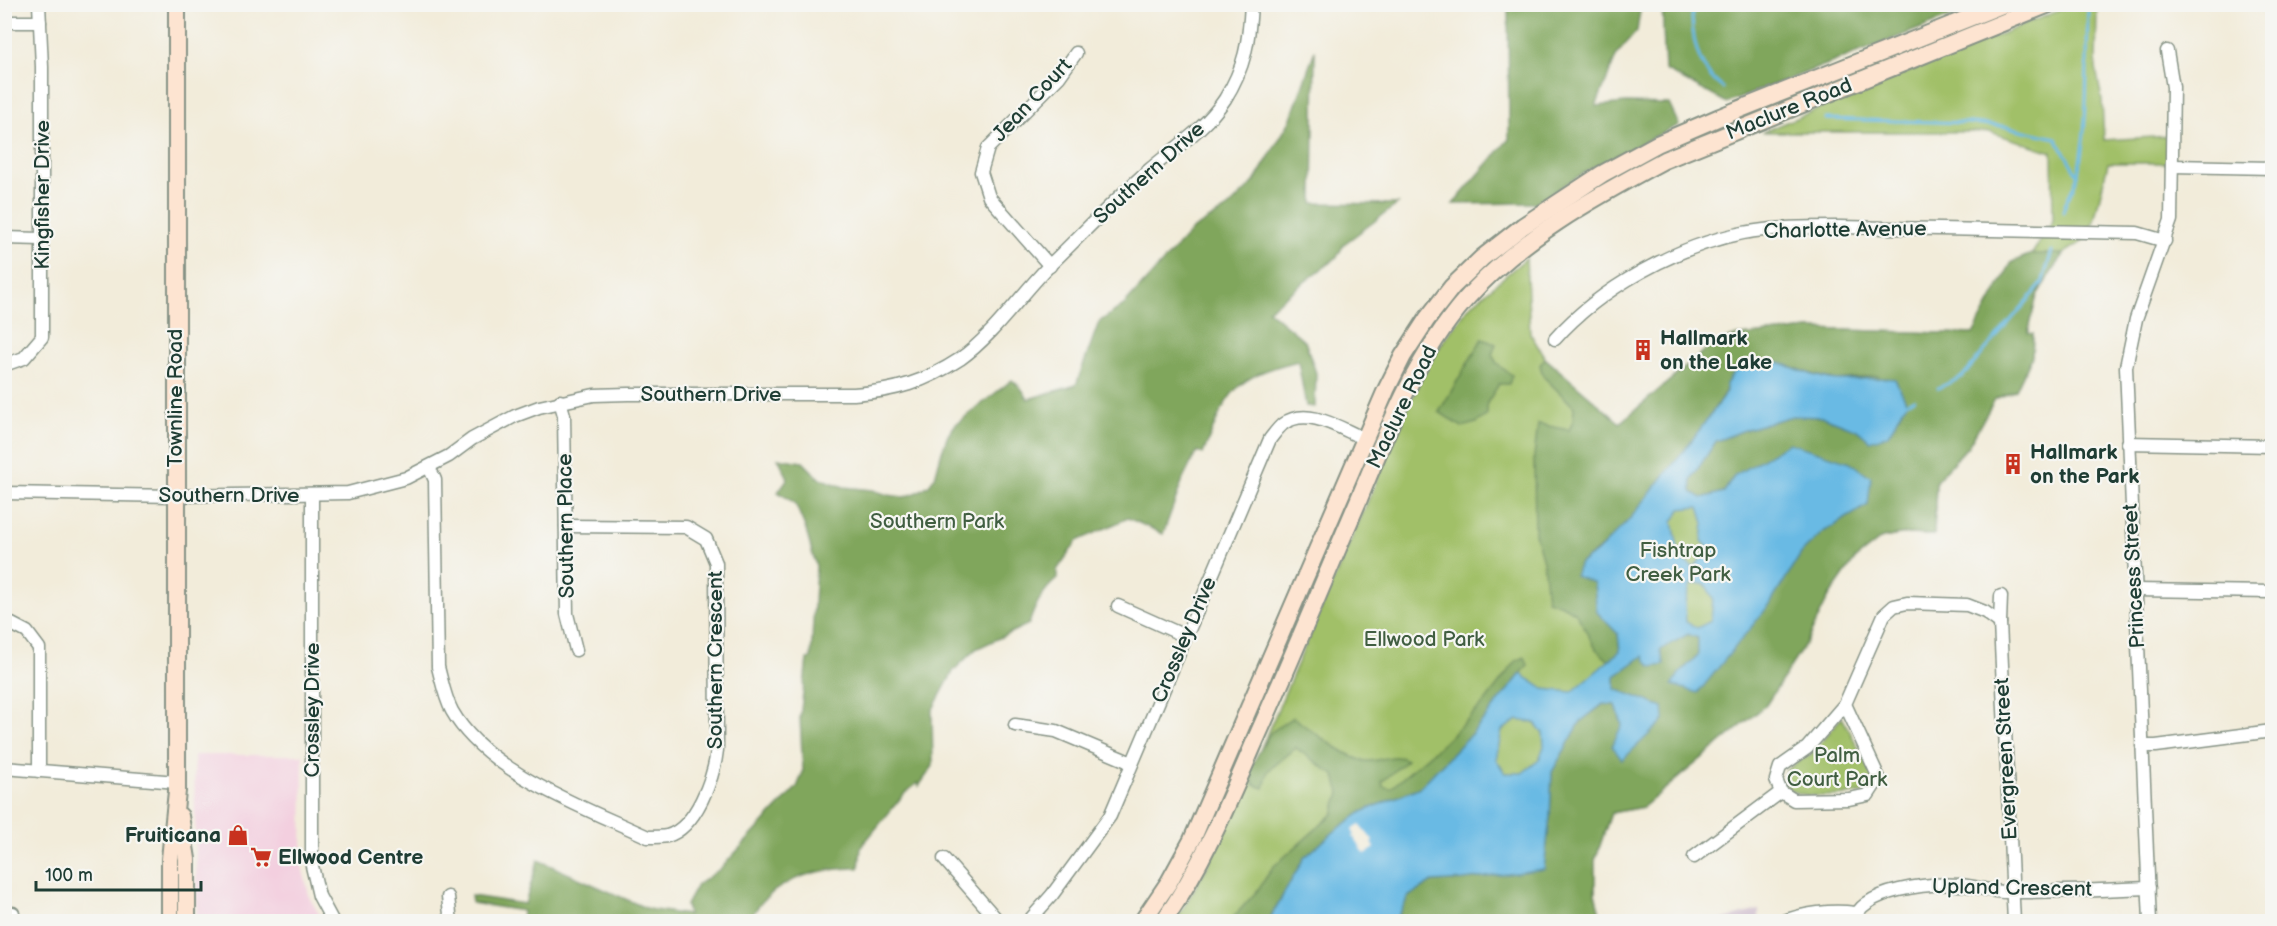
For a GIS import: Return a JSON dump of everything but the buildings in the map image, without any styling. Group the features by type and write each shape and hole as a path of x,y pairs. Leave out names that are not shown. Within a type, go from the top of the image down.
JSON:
{"main road":[{"name":"Townline Road","path":"170,921 170,859 177,787 175,496 177,4"},
{"name":"Maclure Road","path":"1143,921 1169,882 1192,840 1403,356 1427,319 1452,287 1482,258 1558,201 1657,144 2004,4"},
{"name":"Maclure Road","path":"1163,921 1184,892 1210,844 1419,363 1467,299 1494,271 1529,243 1617,185 1664,160 2049,4"},
{"path":"1349,521 1348,501 1368,453 1365,439"},
{"name":"Townline Road","path":"177,787 187,859 187,921"}],"street":[{"name":"Kingfisher Drive","path":"4,364 24,358 42,337 39,4"},
{"name":"Southern Drive","path":"4,493 175,496 358,491 406,478 429,467 515,416 560,401 594,395 627,394 854,394 885,392 922,380 976,346 1050,266 1148,171 1204,126 1224,100 1240,73 1249,42 1251,4"},
{"path":"4,22 40,22"},
{"name":"Princess Street","path":"2150,921 2126,368 2136,319 2171,220 2173,87 2167,51"},
{"name":"Jean Court","path":"1050,266 989,197 981,172 988,148 1059,77 1076,53"},
{"path":"2172,166 2272,168"},
{"name":"Charlotte Avenue","path":"1555,339 1574,318 1622,284 1681,252 1708,242 1745,233 1796,228 1850,227 2137,233 2165,241"},
{"path":"4,238 41,238"},
{"name":"Southern Place","path":"560,401 564,415 567,614 576,650"},
{"name":"Crossley Drive","path":"1028,921 1052,895 1110,816 1270,439 1283,424 1298,418 1318,418 1365,439"},
{"path":"2128,443 2272,446"},
{"name":"Southern Crescent","path":"429,467 435,480 438,667 452,711 474,741 532,783 648,837 668,836 688,823 715,769 717,750 716,563 706,539 686,528 566,526"},
{"name":"Crossley Drive","path":"312,494 312,866 319,896 333,921"},
{"path":"2134,590 2272,592"},
{"name":"Evergreen Street","path":"2001,596 2000,623 2014,921"},
{"path":"1845,704 1879,778 1868,795 1849,799 1794,800 1781,792 1776,780 1780,767 1807,748 1845,704 1884,615 1894,606 1907,603 1967,605 1985,612 2000,623"},
{"path":"1118,606 1185,636"},
{"path":"4,620 8,620 27,632 39,648 39,771"},
{"path":"1015,725 1056,731 1132,763"},
{"path":"2142,746 2272,731"},
{"path":"4,768 177,787"},
{"path":"1694,857 1781,792"},
{"path":"944,859 999,921"},
{"name":"Upland Crescent","path":"1854,917 1868,901 1888,893 1919,886 1960,885 2001,892 2149,888"},
{"path":"448,897 451,921"},
{"path":"1782,921 1841,911 1854,917"}],"shaded area":[{"name":"Ellwood Centre","path":"194,755 303,755 302,866 310,899 323,921 197,921"},
{"path":"1759,910 1759,921 1716,921"}],"green space":[{"path":"1508,5 1641,5 1637,31 1617,54 1596,106 1626,103 1669,104 1679,125 1597,165 1535,203 1453,204 1509,139"},
{"path":"1662,5 1981,5 1727,103 1665,70"},
{"name":"Fishtrap Creek Park","path":"2072,5 2097,5 2096,68 2102,101 2104,140 2170,136 2171,163 2108,163 2094,221 2082,242 2063,254 2037,295 2028,333 2033,334 2032,356 2016,390 1995,399 1968,446 1936,481 1934,535 1906,534 1882,538 1855,559 1828,598 1807,641 1766,705 1643,807 1611,813 1595,860 1595,894 1602,921 1175,922 1206,869 1240,797 1423,373 1468,308 1526,258 1530,333 1545,358 1620,423 1707,349 1731,337 1810,329 1974,334 2012,262 2032,254 2053,221 2052,152 1990,132 1762,132"},
{"name":"Southern Park","path":"1315,50 1313,203 1398,204 1344,244 1337,257 1268,310 1305,341 1316,373 1315,407 1306,406 1298,361 1276,367 1245,381 1226,402 1203,454 1197,451 1183,479 1163,534 1128,518 1077,541 1057,570 1057,579 1047,588 1029,624 976,649 954,670 932,711 933,766 919,786 918,783 904,794 861,847 859,868 833,869 797,878 775,890 748,921 521,921 523,911 472,903 471,896 525,904 538,860 648,909 688,915 686,905 697,885 720,869 797,787 803,772 800,718 807,659 811,658 816,566 805,527 795,503 778,492 788,478 778,458 803,462 819,478 844,487 873,490 904,497 929,485 935,477 948,435 955,425 1012,380 1028,399 1076,385 1099,322 1125,304 1192,230 1228,208 1254,182 1290,121"},
{"path":"2032,254 2063,254 2037,295 2028,333 2033,334 2032,356 2016,390 1995,399 1968,446 1936,481 1934,535 1906,534 1882,538 1855,559 1828,598 1807,641 1766,705 1643,807 1611,813 1595,860 1595,894 1602,921 1395,922 1409,896 1432,882 1464,880 1544,868 1552,772 1581,721 1604,704 1616,705 1622,725 1663,707 1615,689 1615,676 1643,655 1664,665 1660,650 1688,634 1698,638 1698,655 1679,674 1770,604 1801,552 1823,532 1868,505 1850,462 1827,455 1735,475 1724,492 1702,498 1692,492 1691,479 1716,441 1792,416 1824,417 1857,430 1888,435 1907,403 1878,376 1837,380 1778,362 1764,366 1739,365 1703,425 1643,503 1614,536 1580,563 1594,583 1597,612 1618,634 1620,651 1609,661 1596,649 1576,613 1547,600 1543,561 1535,534 1534,457 1538,424 1569,430 1573,421 1574,407 1543,376 1540,365 1545,358 1620,423 1707,349 1731,337 1810,329 1973,334 2012,262"},
{"path":"1482,339 1496,344 1492,355 1498,365 1512,375 1509,384 1499,384 1487,403 1487,415 1476,423 1462,427 1439,412"},
{"path":"1525,657 1528,665 1478,727 1420,787 1362,812 1335,831 1304,858 1268,921 1229,922 1257,891 1273,867 1333,814 1340,793 1335,776 1296,748 1268,771 1264,788 1254,785 1250,768 1270,733 1293,717 1329,743 1359,760 1372,761 1396,757 1407,760 1382,782 1384,787 1391,788 1444,742 1484,703 1516,661"},
{"name":"Palm Court Park","path":"1842,717 1875,779 1865,792 1848,795 1813,796 1794,792 1788,788 1785,779 1786,770 1811,754"}],"water":[{"path":"1778,362 1815,376 1838,380 1895,379 1907,403 1888,435 1870,441 1857,430 1824,417 1792,416 1716,441 1691,479 1692,492 1702,498 1724,492 1735,475 1789,443 1850,462 1871,477 1868,505 1823,532 1802,552 1770,604 1698,693 1672,685 1679,674 1698,655 1698,638 1688,634 1660,650 1665,665 1651,667 1643,656 1615,676 1615,689 1663,707 1664,720 1622,760 1612,746 1622,725 1616,705 1603,704 1581,721 1552,772 1544,869 1432,882 1409,896 1395,921 1268,922 1304,858 1335,831 1362,812 1420,787 1478,727 1521,674 1544,689 1572,692 1620,651 1618,634 1597,612 1594,583 1575,576 1580,563 1596,553 1629,520 1726,393 1726,384 1739,365 1764,366","holes":["1699,507 1704,523 1702,541 1709,548 1694,568 1680,558 1673,522 1681,509","1691,584 1705,584 1713,598 1711,621 1697,628 1686,622 1685,602","1518,720 1535,723 1543,733 1544,746 1539,760 1522,773 1505,773 1496,759 1502,730"]}],"pier":[{"path":"1360,825 1374,842 1372,843 1375,848 1365,854 1353,836 1355,835 1352,830"}],"waterway":[{"path":"1692,4 1697,51 1707,71 1723,88"},
{"path":"2063,212 2077,178 2082,153 2088,10"},
{"path":"1826,119 2003,126 2056,138 2078,176"},
{"path":"1938,388 1962,377 2042,284 2052,251"},
{"path":"1904,404 1914,399"}],"place":[{"name":"Hallmark on the Lake","path":"1643,350"},
{"name":"Hallmark on the Park","path":"2013,464"},
{"name":"Fruiticana","path":"238,835"},
{"name":"Ellwood Centre","path":"261,857"}],"park label":[{"name":"Ellwood Park","path":"1424,639"}]}
